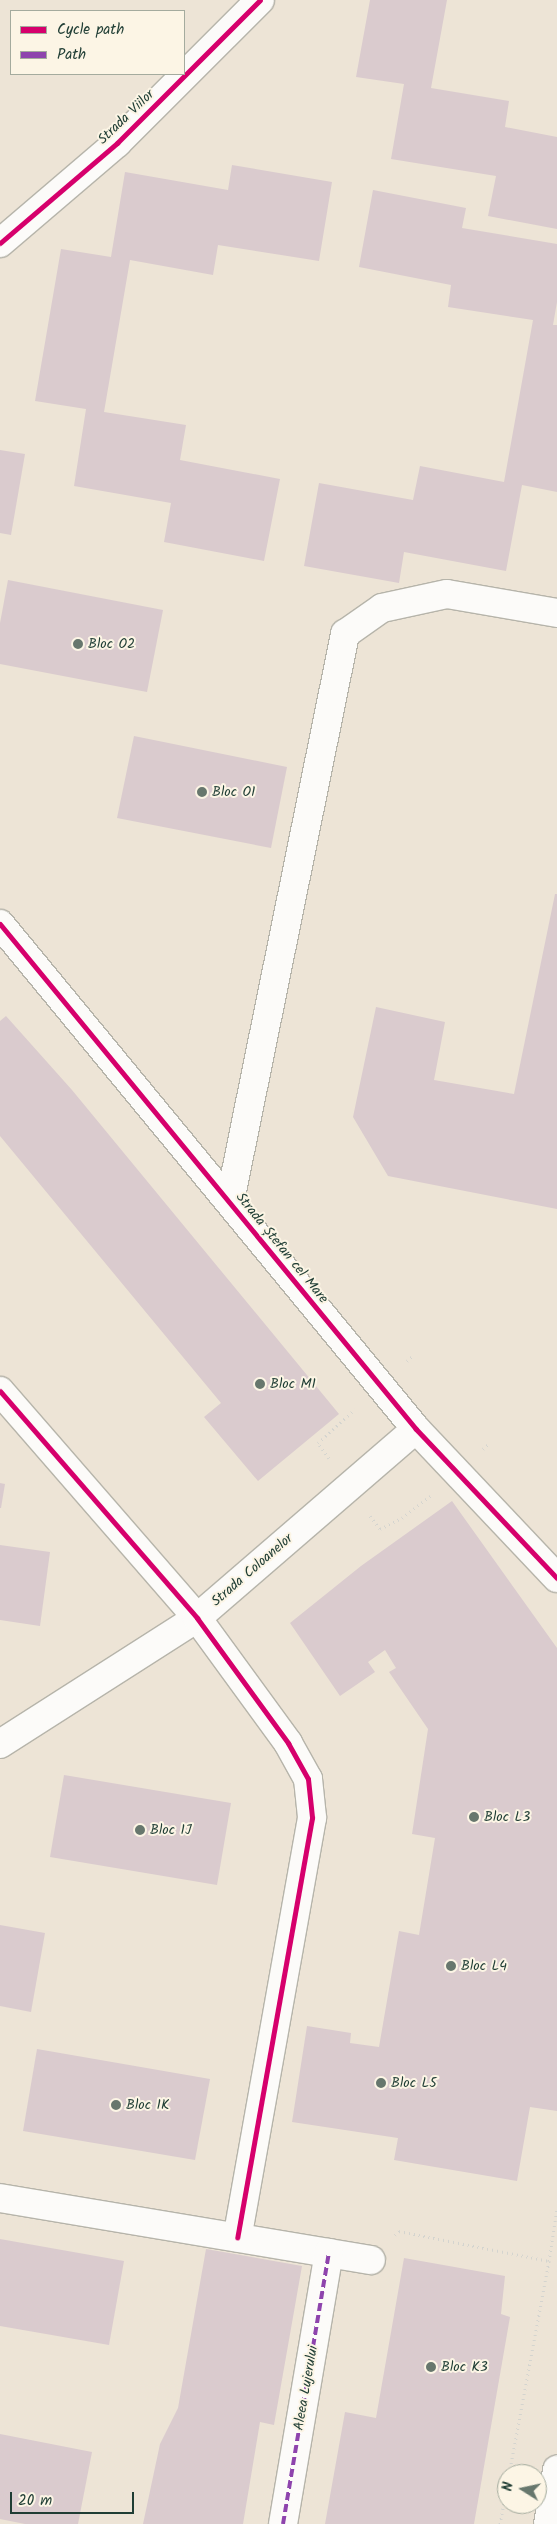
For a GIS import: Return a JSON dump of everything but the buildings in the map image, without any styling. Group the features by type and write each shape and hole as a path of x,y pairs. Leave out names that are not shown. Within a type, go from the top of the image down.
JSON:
{"street":[{"name":"Strada Viilor","path":"0,242 117,143 260,0"},
{"path":"230,1201 345,634 382,608 447,594 557,613"},
{"name":"Strada Ștefan cel Mare","path":"0,924 416,1429 557,1578"},
{"path":"0,1391 197,1618 288,1743 308,1779 312,1818 237,2237"},
{"name":"Strada Coloanelor","path":"0,1744 197,1618 416,1429"},
{"path":"0,2198 371,2260"},
{"name":"Aleea Lujerului","path":"284,2524 329,2253"},
{"path":"548,2524 557,2470"}],"path":[{"path":"511,2464 557,2209"},
{"path":"371,2260 399,2231 549,2261"}],"marked path":[{"path":"283,2524 329,2253"}],"cycle path":[{"path":"0,243 117,143 260,0"},
{"path":"0,924 416,1429 557,1578"},
{"path":"0,1391 197,1618 288,1743 308,1779 312,1818 237,2237"}],"place":[{"name":"Bloc O2","path":"78,644"},
{"name":"Bloc O1","path":"202,792"},
{"name":"Bloc M1","path":"260,1384"},
{"name":"Bloc L3","path":"474,1817"},
{"name":"Bloc 1J","path":"140,1830"},
{"name":"Bloc L4","path":"451,1966"},
{"name":"Bloc L5","path":"381,2083"},
{"name":"Bloc 1K","path":"116,2105"},
{"name":"Bloc K3","path":"431,2367"}]}
